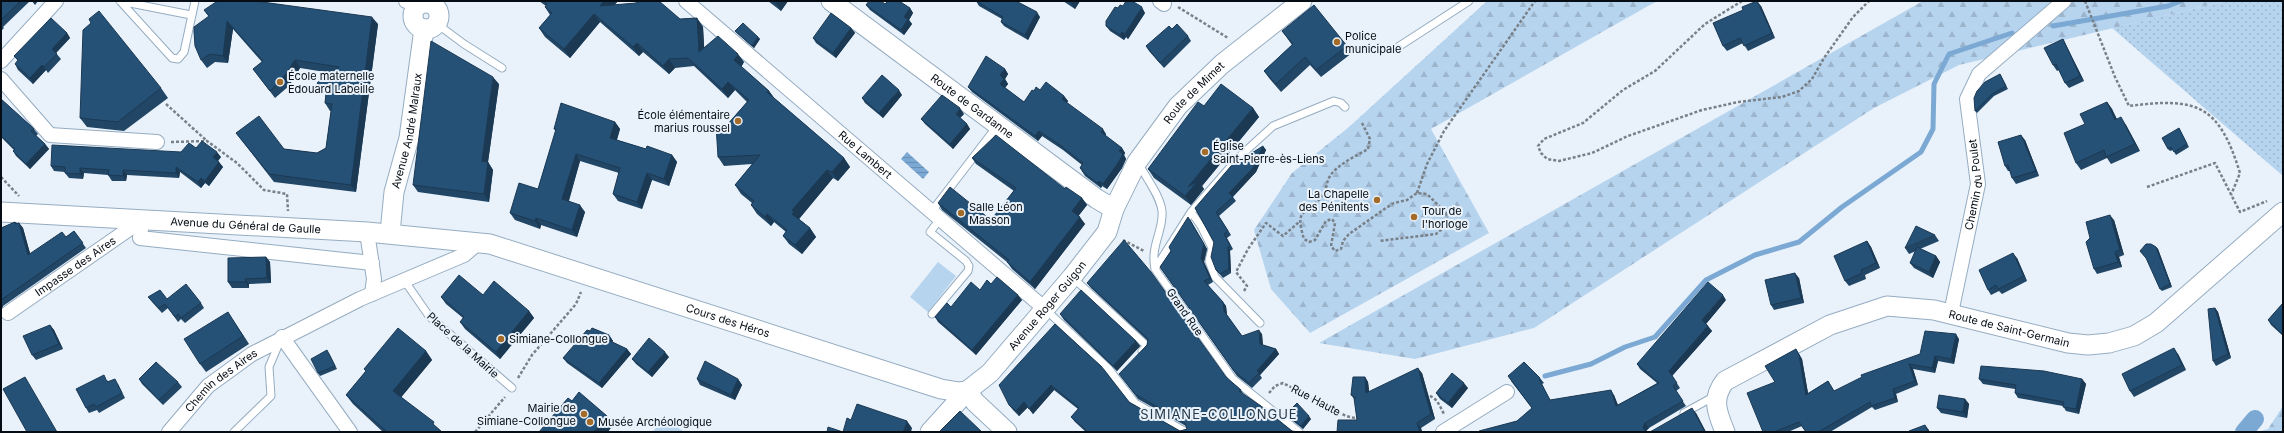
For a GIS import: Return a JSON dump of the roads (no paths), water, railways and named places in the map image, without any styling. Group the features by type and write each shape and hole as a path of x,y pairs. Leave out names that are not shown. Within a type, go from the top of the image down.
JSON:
{"main road":[{"name":"Route de Gardanne","path":"831,1 1097,199 1114,209"},
{"name":"Route de Mimet","path":"1114,209 1137,162 1178,106 1222,64 1302,1"},
{"name":"Avenue André Malraux","path":"390,234 394,192 409,138 430,26 439,12 425,3"},
{"name":"Route de Saint-Germain","path":"1716,396 1725,381 1732,376 1830,325 1887,306 1934,310 2068,343 2110,343 2134,336 2156,323 2277,206"},
{"name":"Avenue Roger Guigon","path":"930,432 967,391 990,373 1072,277 1107,232 1114,209"},
{"name":"Avenue du Général de Gaulle","path":"1,212 367,232 484,243"},
{"name":"Cours des Héros","path":"484,243 941,389 967,391"},
{"path":"967,391 975,402 1007,432"},
{"path":"1716,396 1716,410 1725,432"}],"street":[{"path":"1,61 56,1"},
{"name":"Rue Lambert","path":"686,1 937,214 1044,308"},
{"name":"Chemin du Poulet","path":"1951,314 1978,184 1968,99 1979,74 2064,1"},
{"path":"1,79 50,135 157,142"},
{"path":"142,220 140,238 372,264"},
{"name":"Impasse des Aires","path":"8,313 142,220"},
{"path":"366,296 374,279 367,232"},
{"name":"Chemin des Aires","path":"169,432 208,386 236,365 282,338 366,296 464,255 484,243"},
{"path":"282,338 350,432"},
{"path":"1447,430 1507,392"}],"lane":[{"path":"120,1 191,15"},
{"path":"120,1 172,58 178,59 184,52 195,1"},
{"path":"1398,47 1469,1"},
{"path":"430,26 464,44 502,68"},
{"path":"1155,269 1191,212 1239,157 1273,126 1334,101 1341,103 1345,107"},
{"path":"932,314 968,271 969,266 966,261 930,232 937,214 998,125"},
{"name":"Grand Rue","path":"1137,162 1156,195 1162,211 1152,256 1155,269 1233,379 1299,432"},
{"path":"1191,212 1202,226 1212,248 1210,261 1215,277 1260,324"},
{"path":"1072,277 1147,346 1137,356"},
{"name":"Place de la Mairie","path":"404,280 429,316 512,388"},
{"path":"1044,308 1120,375 1135,403 1186,432"},
{"path":"234,432 271,396 269,368 282,338"},
{"path":"1676,417 1716,396"}],"waterway":[{"path":"2053,26 2168,6 2181,1"},
{"path":"1545,376 1591,364 1625,347 1655,337 1706,280 1755,255 1799,242 1842,207 1921,152 1933,129 1934,84 1949,54 2012,33"},
{"path":"2244,432 2255,419"}],"place":[{"name":"Police municipale","path":"1337,42"},
{"name":"École maternelle Edouard Labeille","path":"280,82"},
{"name":"École élémentaire marius roussel","path":"738,121"},
{"name":"Église Saint-Pierre-ès-Liens","path":"1205,152"},
{"name":"La Chapelle des Pénitents","path":"1377,200"},
{"name":"Salle Léon Masson","path":"961,213"},
{"name":"Tour de l'horloge","path":"1414,217"},
{"name":"Simiane-Collongue","path":"501,339"},
{"name":"Mairie de Simiane-Collongue","path":"584,414"},
{"name":"Musée Archéologique","path":"590,422"}],"district":[{"name":"SIMIANE-COLLONGUE","path":"1219,414"}]}
